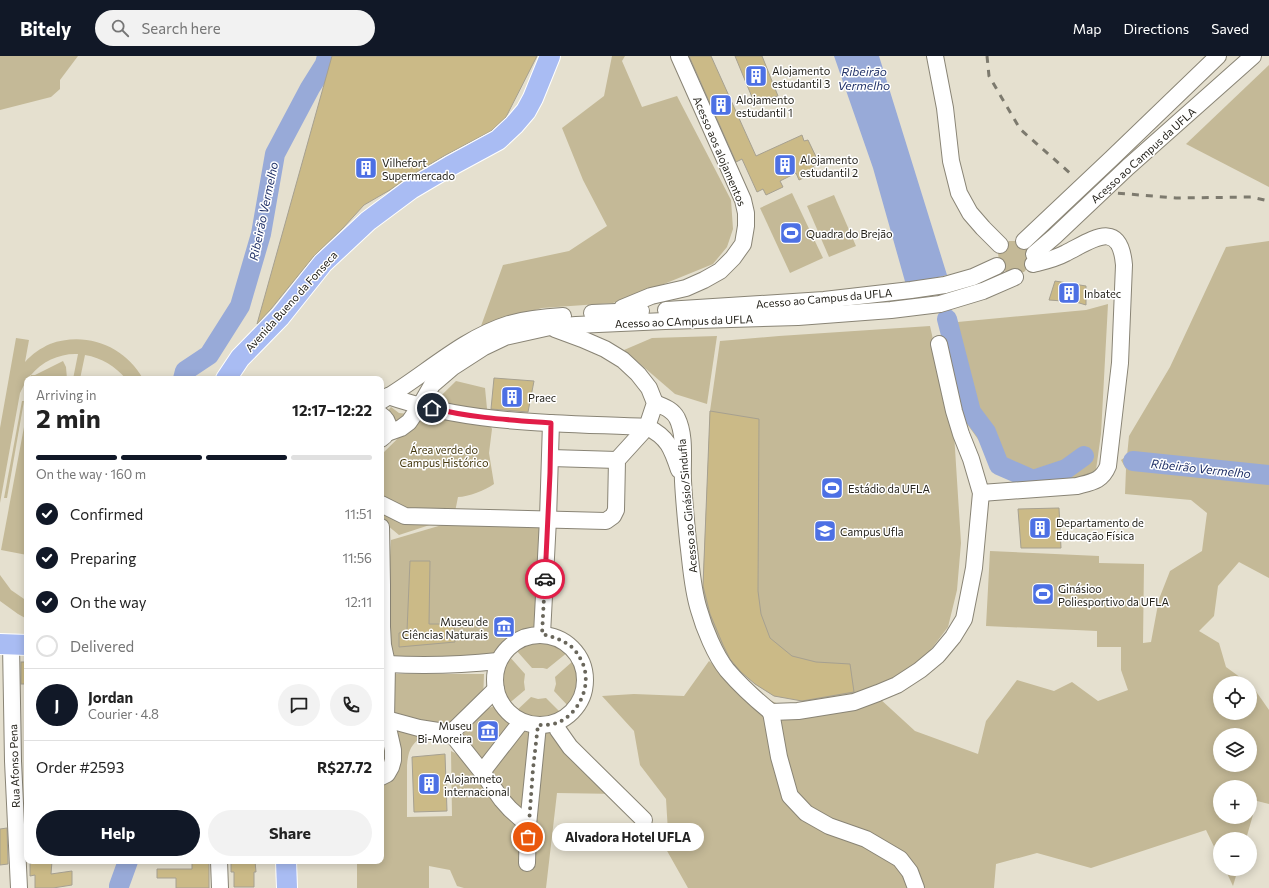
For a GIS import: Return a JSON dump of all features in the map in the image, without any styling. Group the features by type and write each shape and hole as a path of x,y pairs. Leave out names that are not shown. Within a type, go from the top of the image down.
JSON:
{"main road":[{"name":"Avenida Bueno da Fonseca","path":"228,376 240,358 280,317 323,263 368,221 411,189 498,140 514,125 526,111 533,98 550,56"},
{"path":"286,864 287,888"}],"street":[{"name":"Acesso aos alojamentos","path":"616,312 628,305 651,296 686,288 704,280 720,271 733,258 743,244 746,226 746,213 743,200 679,56"},
{"path":"935,56 945,108 951,161 959,193 970,213 1000,245"},
{"name":"Acesso ao Campus da UFLA","path":"1024,241 1218,56"},
{"name":"Acesso ao Campus da UFLA","path":"1033,259 1055,236 1128,167 1253,56"},
{"path":"981,493 1077,486 1100,479 1108,466 1120,363 1124,265 1123,252 1120,244 1106,236 1085,242 1053,259 1033,259 1032,248 1018,238 1011,238 1000,245 995,255 995,261 997,266 1004,274 1015,277"},
{"name":"Acesso ao CAmpus da UFLA","path":"384,438 409,422 432,385 484,346 505,337 550,327 657,321 798,317 891,310 940,304 958,300 983,291 1026,273 1033,259"},
{"name":"Acesso ao Campus da UFLA","path":"385,399 460,347 478,337 508,324 533,318 577,314 678,310 824,300 946,285 997,266"},
{"path":"678,310 686,288"},
{"path":"384,506 405,516 606,521 613,516 616,510 617,460 647,427 655,403 649,388 638,374 623,360 582,338 550,327"},
{"path":"916,888 910,872 900,860 866,839 829,826 806,813 790,796 779,757 771,712 798,711 854,702 897,685 920,670 938,655 953,637 964,618 974,568 981,493 954,411 939,344"},
{"path":"385,399 443,411 503,420 647,427 658,432 665,438 683,481"},
{"name":"Acesso ao Ginásio/Sindufla","path":"655,403 673,412 680,429 683,449 683,481 691,568 699,611 717,654 727,670 771,712"},
{"path":"384,417 388,422 388,428 384,437"},
{"path":"542,634 551,458 551,423"},
{"path":"551,458 617,460"},
{"path":"384,527 405,516"},
{"path":"542,634 560,639 574,649 584,664 586,682 582,699 571,714 556,723 538,725 521,722 506,711 497,696 494,678 498,661 509,646 524,637 542,634"},
{"name":"Rua Afonso Pena","path":"13,645 20,761 19,888"},
{"path":"384,650 387,664 386,719 394,760 387,774 384,776"},
{"path":"387,664 413,666 472,664 498,661"},
{"path":"451,733 496,689"},
{"path":"386,719 419,728 451,733 502,800 528,824"},
{"path":"482,772 521,722"},
{"path":"556,723 558,730 570,747 644,820"},
{"path":"527,863 528,824 538,725"},
{"path":"219,864 220,888"}],"green space":[{"path":"0,56 78,56 60,80 60,89 51,97 0,110"},
{"path":"612,56 625,56 622,61 642,107 677,96 731,200 733,229 727,247 713,264 613,303 542,308 481,326 503,265 569,251 607,226 583,180 562,128 604,96"},
{"path":"1269,65 1269,187 1186,144"},
{"name":"Quadra do Brejão","path":"792,193 823,258 790,273 760,208"},
{"name":"Quadra do Brejão","path":"834,195 856,246 829,257 807,206"},
{"path":"1009,241 1020,241 1030,250 1032,262 1024,272 1009,274 999,265 998,251"},
{"path":"1269,241 1269,578 1239,562 1218,586 1214,616 1199,631 1219,643 1226,667 1238,676 1213,676 1213,720 1257,720 1257,693 1269,710 1269,804 1257,801 1257,780 1213,780 1213,824 1250,824 1248,832 1213,832 1213,844 1206,830 1091,868 1037,853 996,864 994,888 688,888 666,849 668,832 666,799 640,765 634,731 602,696 634,694 684,696 709,661 738,686 783,706 816,701 774,696 755,684 718,651 702,604 710,411 720,341 930,326 954,433 961,543 957,590 948,627 923,660 879,698 915,731 978,754 986,721 1017,680 1054,691 1072,682 1098,701 1128,690 1121,670 1121,647 1097,647 1097,631 986,626 990,551 1099,556 1099,563 1144,564 1143,643 1151,642 1159,599 1170,571 1202,551 1207,513 1191,500 1125,494 1126,469 1121,460 1127,456 1129,436 1170,367 1226,247"},
{"path":"1108,304 1101,434 1096,470 1081,478 1032,482 1009,478 998,467 962,417 947,323 1086,310"},
{"path":"717,336 707,404 675,394 624,350 652,338"},
{"path":"16,338 29,340 25,362 43,347 64,340 77,339 103,344 115,350 135,367 141,376 123,376 108,363 85,355 81,376 74,376 78,354 72,354 52,359 35,370 30,376 24,376 24,385 20,393 0,503 0,428"},
{"path":"63,361 66,367 67,376 31,376"},
{"name":"Área verde do Campus Histórico","path":"456,381 485,388 488,419 492,429 489,453 494,484 477,493 458,497 454,517 399,535 384,522 384,452"},
{"path":"22,401 24,401 7,498 4,498"},
{"path":"391,407 399,413 409,414 399,424 384,415"},
{"path":"24,427 24,554 1,550"},
{"path":"442,525 544,526 534,626 489,660 397,663 385,640 391,540"},
{"path":"0,575 11,590 24,599 24,617 18,614 0,601"},
{"path":"534,641 552,644 568,652 547,669 532,668 516,650"},
{"path":"509,656 525,674 525,690 506,706 497,678 500,667"},
{"path":"573,661 579,674 580,691 575,702 570,708 554,691 556,684 555,677"},
{"path":"384,667 385,669 396,674 484,674 483,701 456,736 461,736 485,710 494,706 513,729 487,767 455,738 425,733 414,744 409,754 407,765 407,817 452,816 451,751 482,772 523,732 554,730 619,794 557,793 546,888 464,888 457,886 450,870 429,866 429,888 357,888 357,864 384,864"},
{"path":"531,697 538,699 546,698 563,715 554,720 540,723 522,719 514,713"},
{"path":"1228,876 1236,876 1233,886"}],"water":[{"name":"Ribeirão Vermelho","path":"834,56 879,56 947,275 906,285 873,168"}],"building":[{"name":"Vilhefort Supermercado","path":"332,56 537,56 506,117 491,131 444,156 364,205 314,256 257,324"},
{"path":"689,56 711,56 756,156 802,135 804,141 808,140 819,163 813,166 816,172 799,180 796,173 780,181 783,187 766,195 763,189 757,192 742,159 736,162"},
{"name":"Alojamento estudantil 3","path":"735,56 762,56 778,96 754,102"},
{"name":"Inbatec","path":"1055,281 1086,286 1086,305 1076,302 1049,300"},
{"name":"Praec","path":"494,378 534,381 528,412 491,409"},
{"path":"710,411 759,419 758,591 761,614 770,638 792,656 816,662 850,664 854,692 802,701 774,696 755,684 741,672 730,659 710,614 703,586"},
{"name":"Departamento de Educação Física","path":"1059,508 1061,548 1021,548 1018,509"},
{"path":"410,561 430,561 429,624 454,624 455,642 399,647 399,633 407,631"},
{"path":"21,662 24,662 24,684 21,684"},
{"name":"Alojamneto internacional","path":"445,754 447,811 414,812 412,757"},
{"path":"7,828 8,864 0,865 0,829"},
{"path":"30,864 52,864 51,874 72,871 72,885 53,888 35,888 35,875 30,876"},
{"path":"192,864 209,864 209,888 176,888 176,878 157,878 157,869 192,869"},
{"path":"231,864 255,864 254,887 234,887 234,872 231,872"}],"waterway":[{"name":"Ribeirão Vermelho","path":"184,376 185,371 209,355 240,306 261,234 275,154 310,88 325,64 327,56"},
{"name":"Ribeirão Vermelho","path":"947,319 971,412 986,432 999,465 1033,480 1066,469 1084,456"},
{"name":"Ribeirão Vermelho","path":"1133,461 1269,475"},
{"name":"Ribeirão Vermelho","path":"119,888 127,864"}],"railway":[{"path":"987,56 989,76 1020,129 1071,174"},
{"path":"1104,192 1176,198 1251,197 1269,201"}],"way so far":[{"path":"528,837 538,725 556,723 571,714 582,699 586,682 584,664 574,649 560,639 542,634 545,579"}],"place":[{"name":"Alojamento estudantil 3","path":"756,76"},
{"name":"Alojamento estudantil 1","path":"721,105"},
{"name":"Alojamento estudantil 2","path":"785,165"},
{"name":"Vilhefort Supermercado","path":"366,168"},
{"name":"Quadra do Brejão","path":"791,233"},
{"name":"Inbatec","path":"1069,293"},
{"name":"Praec","path":"512,397"},
{"name":"Estádio da UFLA","path":"832,488"},
{"name":"Departamento de Educação Física","path":"1040,528"},
{"name":"Campus Ufla","path":"825,531"},
{"name":"Ginásioo Poliesportivo da UFLA","path":"1043,594"},
{"name":"Museu de Ciências Naturais","path":"504,627"},
{"name":"Museu Bi-Moreira","path":"488,731"},
{"name":"Alojamneto internacional","path":"429,784"},
{"name":"Alvadora Hotel UFLA","path":"528,837"}],"route":[{"path":"432,408 503,420 551,423 545,579"}]}
